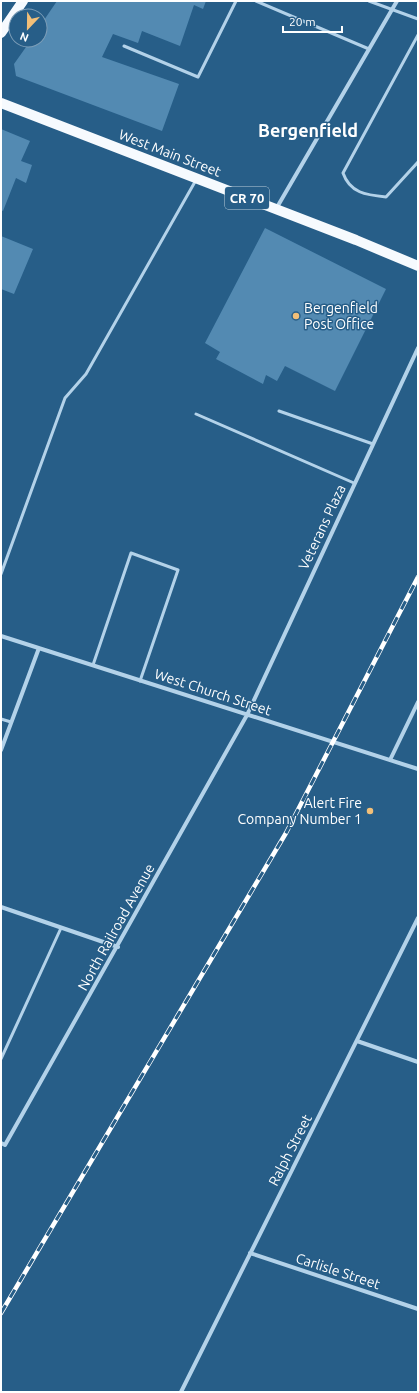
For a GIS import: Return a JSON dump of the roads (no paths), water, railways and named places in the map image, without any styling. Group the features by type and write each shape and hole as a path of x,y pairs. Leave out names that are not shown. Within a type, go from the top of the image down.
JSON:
{"main road":[{"path":"1,32 23,1"},
{"name":"West Main Street","path":"1,103 356,240 418,266"}],"street":[{"path":"276,209 397,1"},
{"name":"Veterans Plaza","path":"247,715 418,348"},
{"name":"West Church Street","path":"1,636 418,769"},
{"path":"1,750 39,648"},
{"path":"390,760 418,702"},
{"name":"North Railroad Avenue","path":"1,1144 6,1145 247,715"},
{"path":"1,907 118,947"},
{"name":"Ralph Street","path":"181,1392 418,918"},
{"path":"357,1041 418,1062"},
{"name":"Carlisle Street","path":"250,1253 418,1309"}],"lane":[{"path":"124,46 198,77 236,1"},
{"path":"256,1 369,49"},
{"path":"369,1 418,19"},
{"path":"418,35 343,173 346,181 354,189 365,195 386,197 418,162"},
{"path":"1,574 65,398 86,374 197,178"},
{"path":"279,411 373,444"},
{"path":"196,414 354,484"},
{"path":"93,666 131,553 178,570 140,681"},
{"path":"1,719 11,722"},
{"path":"1,1059 61,928"},
{"path":"1,1049 5,1050"}],"railway":[{"path":"1,1313 286,833 418,577"}],"place":[{"name":"Bergenfield Post Office","path":"296,316"},
{"name":"Alert Fire Company Number 1","path":"370,811"}],"district":[{"name":"Bergenfield","path":"308,130"}]}
